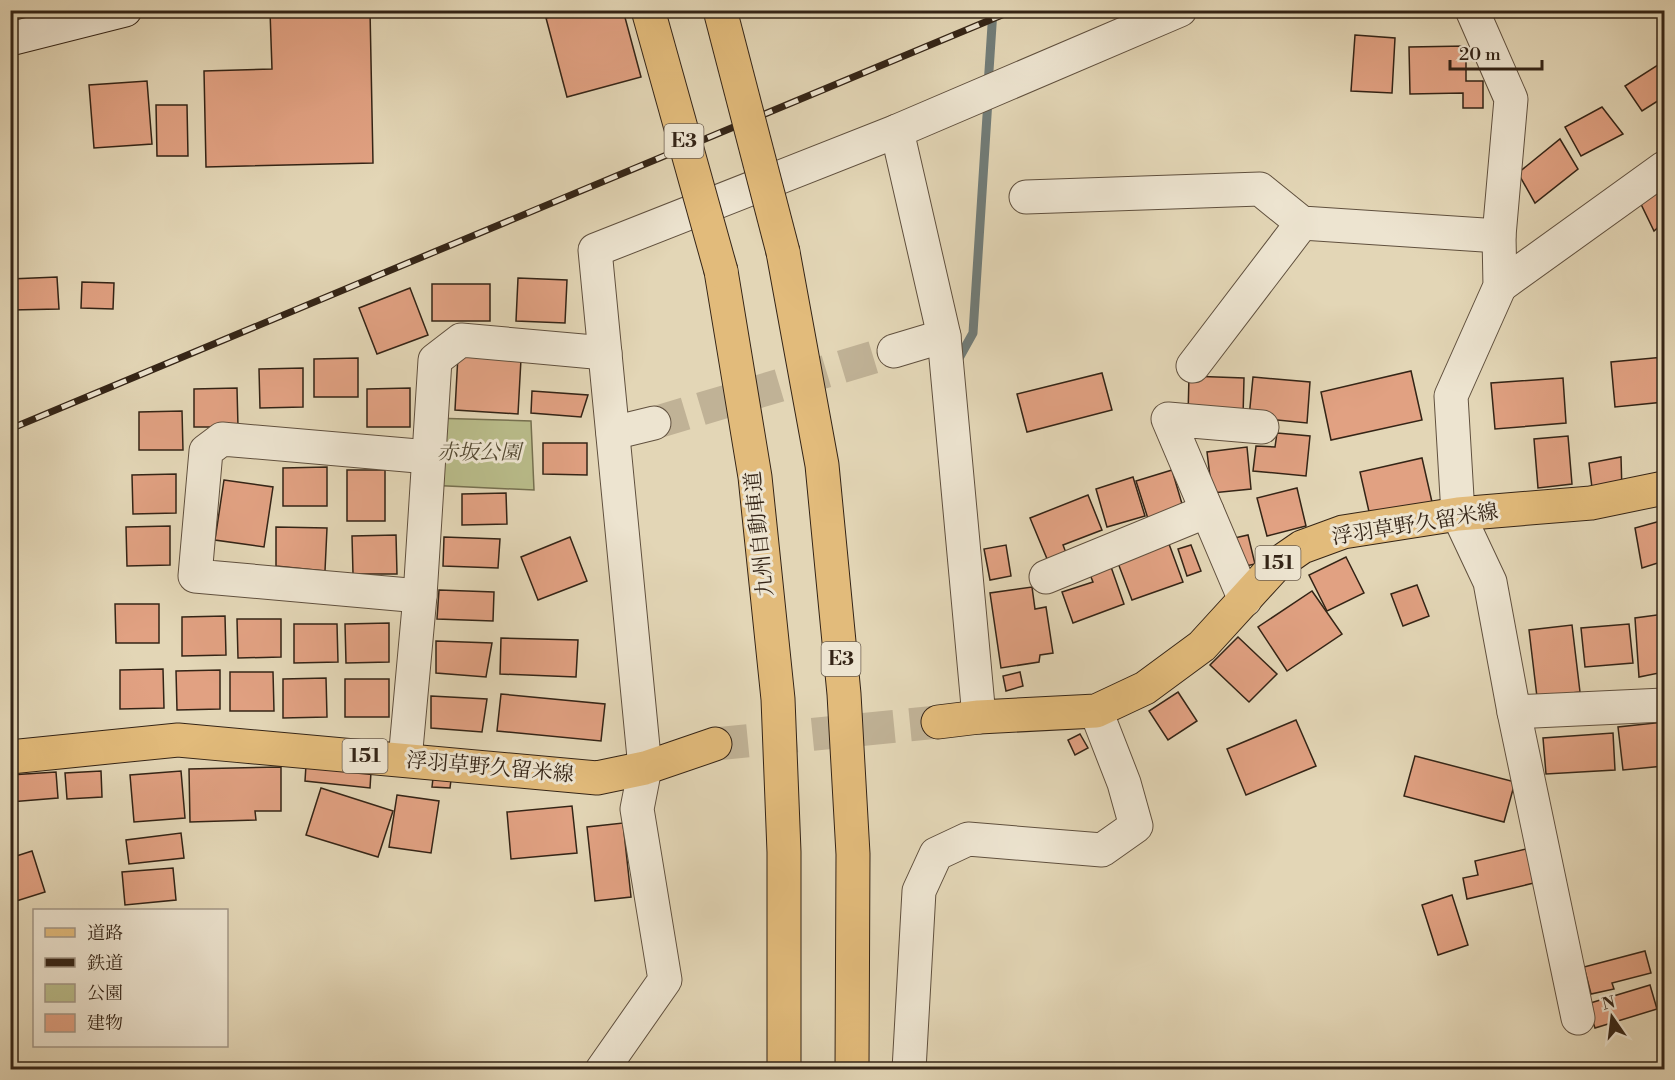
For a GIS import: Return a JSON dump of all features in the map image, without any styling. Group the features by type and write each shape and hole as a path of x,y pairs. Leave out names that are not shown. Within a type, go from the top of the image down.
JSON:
{"main road":[{"name":"九州自動車道","path":"648,10 721,271 755,477 778,699 784,852 784,1070"},
{"name":"E3","path":"720,10 783,252 822,465 844,694 853,854 852,1070"},
{"name":"浮羽草野久留米線","path":"938,722 979,717 1096,711 1145,688 1203,646 1276,565 1302,547 1342,532 1458,514 1591,503 1665,488"},
{"name":"浮羽草野久留米線","path":"10,757 178,740 597,778 645,768 714,744"}],"street":[{"path":"10,39 125,10"},
{"path":"602,1070 665,980 637,809 645,768 595,250 897,131 1180,10"},
{"path":"1472,10 1511,99 1499,236 1500,286 1451,396 1458,514 1490,582 1514,712 1578,1018"},
{"path":"897,131 944,336 979,717"},
{"path":"1500,286 1665,168"},
{"path":"1026,197 1260,189 1302,223 1499,236"},
{"path":"1193,366 1302,223"},
{"path":"894,351 944,336"},
{"path":"405,760 420,596 435,360 461,340 605,353"},
{"path":"1245,600 1168,419 1262,427"},
{"path":"613,433 654,423"},
{"path":"420,596 195,576 206,451 222,440 429,457"},
{"path":"1046,577 1207,511"},
{"path":"1514,712 1665,705"},
{"path":"909,1070 918,891 936,854 968,839 1102,850 1136,826 1124,783 1096,711"}],"green space":[{"name":"赤坂公園","path":"431,418 531,421 534,490 427,485"}],"building":[{"path":"370,10 373,163 206,167 204,71 272,69 270,11"},
{"path":"575,10 623,10 641,77 567,97 546,18"},
{"path":"1355,35 1395,38 1392,93 1351,91"},
{"path":"1466,46 1466,81 1483,81 1483,108 1463,108 1463,93 1410,94 1409,47"},
{"path":"1664,61 1664,97 1642,111 1625,86"},
{"path":"147,81 152,144 94,148 89,85"},
{"path":"156,105 187,105 188,156 157,156"},
{"path":"1602,107 1623,134 1581,156 1565,127"},
{"path":"1560,139 1578,169 1535,203 1518,173"},
{"path":"1664,183 1664,222 1654,231 1638,198"},
{"path":"57,277 59,309 11,310 10,279"},
{"path":"518,278 567,280 565,323 516,321"},
{"path":"82,282 114,283 113,309 81,308"},
{"path":"432,284 490,284 490,321 432,321"},
{"path":"410,288 428,335 377,354 359,308"},
{"path":"458,355 521,359 518,414 455,410"},
{"path":"1664,357 1664,402 1615,407 1611,362"},
{"path":"358,358 358,397 314,397 314,359"},
{"path":"303,368 303,407 260,408 259,369"},
{"path":"1411,371 1422,420 1331,440 1321,392"},
{"path":"1102,373 1112,410 1027,432 1017,394"},
{"path":"1189,376 1244,378 1243,417 1188,416"},
{"path":"1253,377 1310,382 1307,423 1249,417"},
{"path":"1563,378 1566,423 1495,429 1491,383"},
{"path":"237,388 238,427 194,427 194,389"},
{"path":"410,388 410,427 367,427 367,389"},
{"path":"532,391 588,395 581,417 531,413"},
{"path":"182,411 183,450 139,450 139,412"},
{"path":"1277,433 1310,436 1306,476 1253,471 1256,446 1275,447"},
{"path":"1568,436 1572,484 1538,488 1534,439"},
{"path":"543,443 587,443 587,475 543,474"},
{"path":"1247,447 1251,489 1212,493 1207,452"},
{"path":"1621,457 1622,492 1593,496 1589,463"},
{"path":"1422,458 1432,502 1370,516 1360,472"},
{"path":"327,467 327,506 283,506 283,468"},
{"path":"347,470 385,470 385,521 347,521"},
{"path":"1172,470 1185,514 1150,525 1136,481"},
{"path":"176,474 176,513 133,514 132,475"},
{"path":"1133,477 1145,516 1107,527 1096,489"},
{"path":"224,480 273,487 264,547 215,540"},
{"path":"1297,488 1306,526 1267,536 1257,498"},
{"path":"506,493 507,524 462,525 462,494"},
{"path":"1088,495 1102,530 1063,545 1068,558 1050,566 1030,518"},
{"path":"1664,520 1664,561 1642,568 1635,528"},
{"path":"170,526 170,565 127,566 126,527"},
{"path":"276,527 327,528 325,571 276,566"},
{"path":"396,535 397,574 353,574 352,536"},
{"path":"1248,535 1255,564 1237,568 1230,539"},
{"path":"444,537 500,539 498,568 443,566"},
{"path":"570,537 587,581 538,600 521,557"},
{"path":"1169,544 1183,582 1132,600 1118,563"},
{"path":"1006,545 1011,576 990,580 984,549"},
{"path":"1191,545 1201,571 1187,576 1178,549"},
{"path":"1346,557 1364,593 1327,611 1309,575"},
{"path":"1110,564 1124,604 1073,623 1062,592 1093,582 1089,572"},
{"path":"1417,585 1429,616 1403,626 1391,594"},
{"path":"1032,587 1035,609 1046,607 1053,653 1040,655 1039,662 1001,668 990,593"},
{"path":"439,590 494,592 493,621 437,619"},
{"path":"1312,591 1342,634 1287,671 1258,627"},
{"path":"115,604 159,604 159,643 116,643"},
{"path":"1664,614 1664,672 1639,677 1635,618"},
{"path":"225,616 226,655 182,656 182,617"},
{"path":"237,619 281,619 281,657 238,658"},
{"path":"389,623 389,662 346,663 345,624"},
{"path":"294,624 337,624 338,662 294,663"},
{"path":"1629,624 1633,663 1585,667 1581,628"},
{"path":"1572,625 1580,692 1537,697 1529,630"},
{"path":"1238,637 1277,674 1249,702 1210,665"},
{"path":"501,638 578,640 576,677 500,674"},
{"path":"436,641 492,643 486,677 436,673"},
{"path":"163,669 164,708 120,709 120,670"},
{"path":"220,670 220,709 177,710 176,671"},
{"path":"230,672 273,672 274,711 230,711"},
{"path":"1020,672 1023,686 1006,691 1003,676"},
{"path":"326,678 327,717 283,718 283,679"},
{"path":"345,679 389,679 389,717 345,717"},
{"path":"1178,692 1197,721 1168,740 1149,711"},
{"path":"501,694 605,704 601,741 497,731"},
{"path":"431,696 487,699 482,732 431,728"},
{"path":"1296,720 1316,766 1246,795 1227,749"},
{"path":"1664,722 1664,766 1623,770 1618,727"},
{"path":"1613,733 1615,770 1546,774 1543,738"},
{"path":"1080,734 1088,748 1075,755 1068,740"},
{"path":"1415,756 1515,782 1504,822 1404,796"},
{"path":"306,765 371,772 370,788 305,781"},
{"path":"281,767 281,811 255,811 256,820 190,822 189,769"},
{"path":"101,771 102,797 67,799 65,773"},
{"path":"181,771 185,818 134,822 130,775"},
{"path":"56,772 58,798 10,802 10,775"},
{"path":"433,778 451,780 450,788 432,787"},
{"path":"321,788 393,811 378,857 306,835"},
{"path":"397,795 439,801 431,853 389,847"},
{"path":"572,806 577,853 511,859 507,812"},
{"path":"623,823 631,897 595,901 587,827"},
{"path":"181,833 184,858 129,864 126,840"},
{"path":"1526,849 1534,883 1467,899 1463,878 1478,875 1475,861"},
{"path":"32,851 45,892 10,903 10,858"},
{"path":"173,868 176,900 125,905 122,872"},
{"path":"1452,895 1468,945 1438,955 1422,905"},
{"path":"1645,951 1651,973 1612,983 1614,989 1591,994 1584,967"},
{"path":"1650,985 1657,1009 1595,1028 1587,1004"},
{"path":"133,1065 134,1070 120,1070 119,1068"}],"waterway":[{"path":"988,86 993,10"},
{"path":"958,360 973,333 988,100"}],"tunnel":[{"path":"654,423 894,351"},
{"path":"715,744 938,722"}],"railway":[{"path":"10,429 1014,10"}]}
